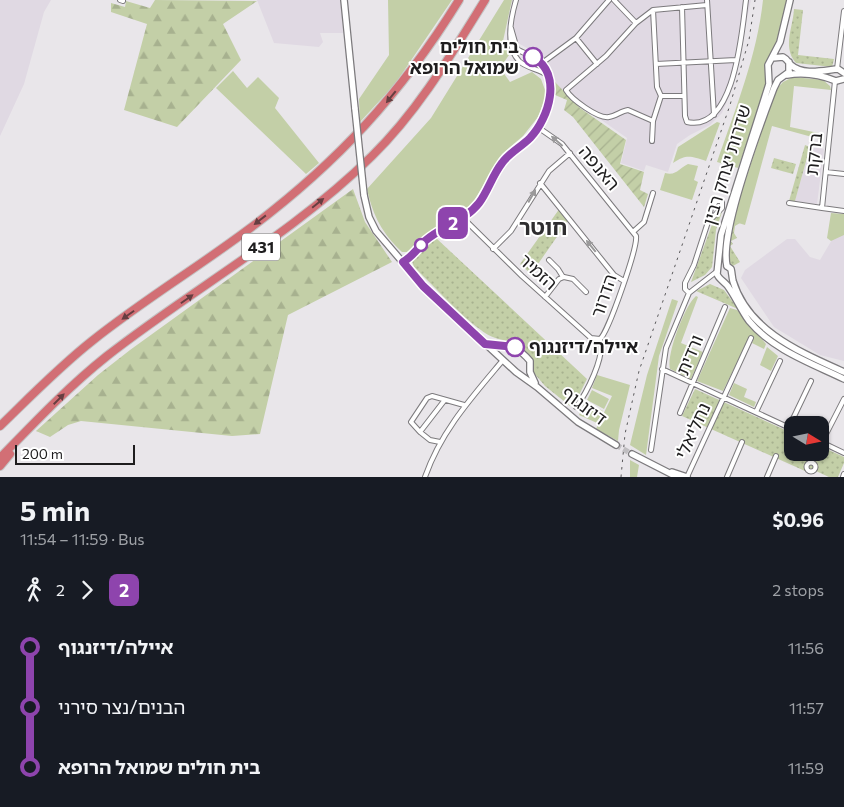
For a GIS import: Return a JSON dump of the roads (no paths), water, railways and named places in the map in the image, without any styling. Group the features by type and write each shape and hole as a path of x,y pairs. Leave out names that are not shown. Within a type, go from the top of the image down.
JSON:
{"highway":[{"name":"431","path":"0,426 94,340 252,227 329,162 392,97 430,46 459,0"},
{"name":"431","path":"0,458 42,416 107,357 290,225 359,168 394,133 421,99 485,0"},
{"path":"0,420 19,407"},
{"path":"0,466 42,416"}],"main road":[{"path":"344,0 364,195 369,217 376,231 423,286 485,344 502,358 505,347 485,344"},
{"path":"790,0 782,38 768,65 769,71 774,76 803,74 838,80"},
{"path":"782,38 790,69 784,76"},
{"path":"772,58 780,56 800,69 839,71"},
{"name":"שדרות יצחק רבין","path":"718,270 721,235 769,84 769,71"},
{"path":"838,80 839,71"},
{"path":"838,80 839,71"},
{"name":"שדרות יצחק רבין","path":"727,266 725,250 727,233 760,126 776,83 784,76"},
{"path":"844,372 788,344 767,330 747,308 732,276 731,269 727,266 718,270 722,280 746,316 769,340 844,379"},
{"path":"722,280 728,280 732,276"},
{"name":"דיזנגוף","path":"505,347 515,347 528,358 537,386"},
{"name":"דיזנגוף","path":"502,358 578,422 616,445"},
{"path":"521,374 530,368"},
{"path":"632,454 670,472 687,477"},
{"path":"670,472 677,477"}],"street":[{"path":"516,0 511,28 512,42 519,61 548,75"},
{"path":"542,63 576,38 609,0"},
{"path":"614,0 636,23"},
{"path":"682,7 684,96 687,122 698,123 714,115 720,109 728,92 744,28 746,0"},
{"path":"653,121 628,110 609,117 602,116 573,98 567,92 568,87 597,64 636,23 653,10 707,2 714,115"},
{"path":"652,141 653,121 661,96 657,87 653,10"},
{"path":"839,71 844,11"},
{"path":"576,38 597,64"},
{"path":"403,262 409,259 428,239 463,218 477,205 502,163 539,128 550,94 548,75 542,63 527,53 518,51 512,42"},
{"path":"656,64 736,60"},
{"name":"ברקת","path":"822,208 838,80"},
{"path":"661,96 684,96"},
{"name":"האנפה","path":"539,128 552,136 570,154 634,231"},
{"path":"493,249 511,232 549,171 570,154"},
{"path":"826,172 844,174"},
{"path":"540,183 614,275 624,282"},
{"path":"634,231 644,222 654,193"},
{"path":"689,293 685,288 685,283 694,265 713,203 720,200 723,204 722,208 708,222"},
{"path":"789,203 844,210"},
{"name":"הזמיר","path":"463,218 493,249 591,338 600,339"},
{"name":"הדרור","path":"576,407 588,388 602,349 600,339 606,332 636,246 634,231"},
{"path":"549,260 563,277"},
{"path":"651,450 666,348 689,293 718,270"},
{"path":"546,297 563,277"},
{"path":"563,277 573,278 586,292"},
{"path":"705,280 722,280"},
{"name":"ורדית","path":"680,413 725,307"},
{"name":"נחליאלי","path":"687,477 751,338"},
{"path":"425,477 440,442 464,405 502,358"},
{"path":"756,412 780,362"},
{"path":"662,369 784,425"},
{"path":"796,416 811,381"},
{"path":"440,442 430,440 411,422 427,398 432,396 444,401 464,405"},
{"path":"829,427 844,399"},
{"path":"420,432 444,401"},
{"path":"726,477 742,442"},
{"path":"829,446 844,453"},
{"path":"767,477 776,456"},
{"path":"806,477 808,471"}],"tunnel":[{"path":"616,445 632,454"}],"railway":[{"path":"621,477 625,434 639,371 730,105 749,40 755,0"}],"place":[{"name":"בית חולים שמואל הרופא","path":"533,57"},
{"name":"איילה/דיזנגוף","path":"515,347"}],"district":[{"name":"חוטר","path":"543,227"}]}
